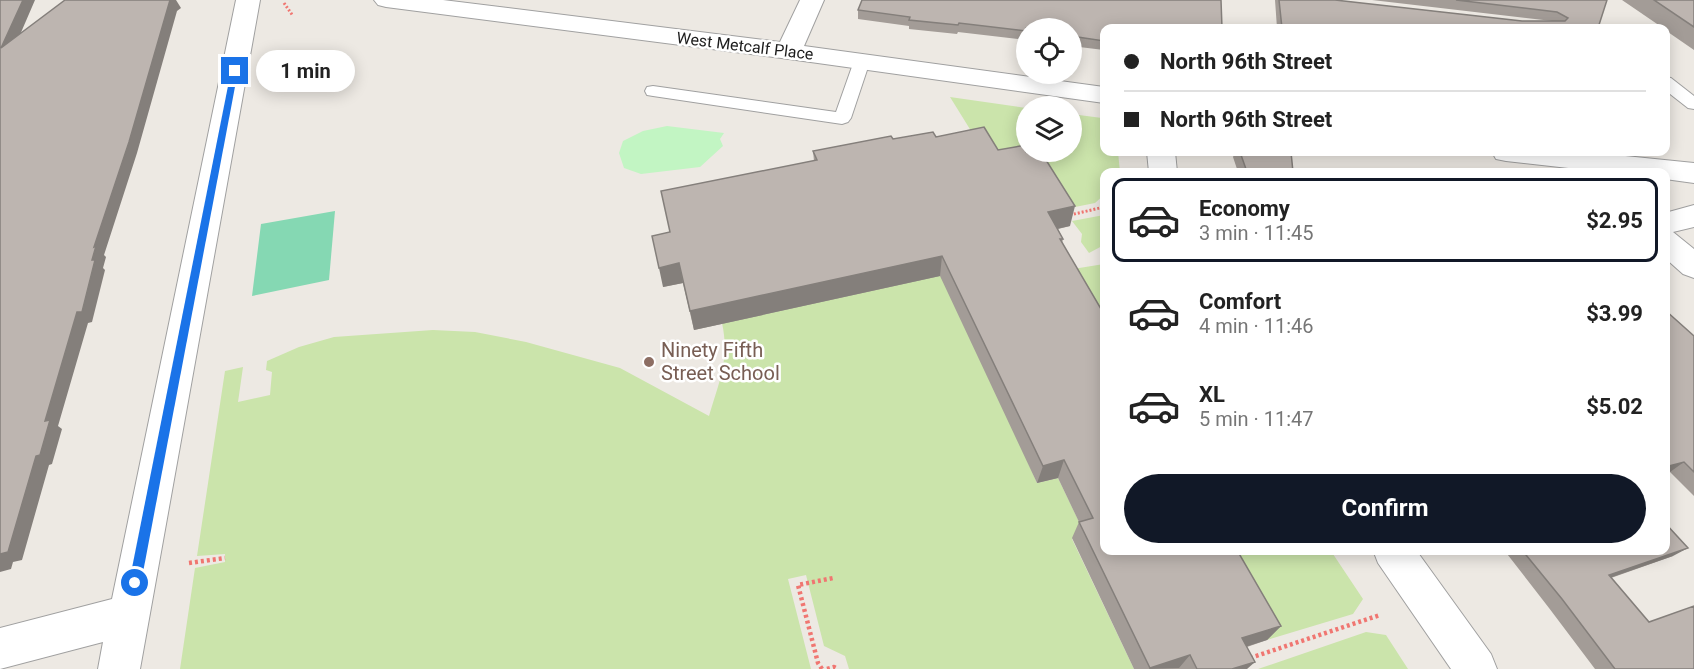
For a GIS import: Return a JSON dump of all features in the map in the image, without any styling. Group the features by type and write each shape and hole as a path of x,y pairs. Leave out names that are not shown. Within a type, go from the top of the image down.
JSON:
{"street":[{"path":"118,669 248,0"},
{"name":"West Metcalf Place","path":"386,0 789,51 1100,94"},
{"path":"789,51 812,0"},
{"path":"1526,156 1577,166 1610,168"},
{"path":"1670,172 1694,173"},
{"path":"1670,223 1694,216"},
{"path":"1670,245 1694,266"},
{"path":"1396,555 1476,669"},
{"path":"0,649 129,615"}],"lane":[{"path":"653,91 842,118 862,61"},
{"path":"1670,86 1694,104"}],"path":[{"path":"284,3 293,16"},
{"path":"1064,216 1100,208"},
{"path":"189,563 225,558"},
{"path":"822,669 818,663 798,585 833,578"},
{"path":"1246,659 1380,615"},
{"path":"827,669 834,667 838,669"}],"green space":[{"path":"950,97 1016,107 1016,162 1082,162 1082,115 1100,118 1100,156 1118,156 1120,168 1100,168 1100,199 1095,203 1060,210 981,147"},
{"path":"667,126 724,133 720,139 723,146 700,167 641,174 624,168 619,153 623,141 643,131"},
{"path":"335,211 329,280 252,296 261,224"},
{"path":"1100,216 1100,247 1089,253 1081,242 1082,234 1072,221"},
{"path":"1100,265 1100,335 1073,269"},
{"path":"943,269 1037,483 1058,478 1085,534 1072,539 1134,669 849,669 845,656 824,646 806,575 788,579 811,669 180,669 195,568 225,562 225,554 197,556 225,371 243,367 238,402 270,395 272,372 266,370 267,361 299,347 334,337 433,330 475,332 526,342 620,368 709,416 724,359 722,323"},
{"path":"1218,555 1334,555 1363,599 1353,614 1267,640"},
{"path":"1366,632 1386,635 1408,669 1258,669"}],"building":[{"path":"0,0 23,0 1,48 65,0 170,0 129,142 94,247 96,246 92,260 95,260 82,312 77,312 45,421 50,420 40,455 36,456 8,552 0,554"},
{"path":"862,0 1221,0 1222,24 1100,24 1100,40 1082,38 1082,18 1016,18 1016,30 909,20 910,17 858,10"},
{"path":"1279,0 1335,0 1522,21 1565,21 1568,18 1557,12 1456,0 1607,0 1599,24 1282,24"},
{"path":"1654,0 1694,0 1694,27"},
{"path":"984,127 998,150 1016,147 1016,162 1047,162 1075,206 1048,212 1063,239 1060,239 1100,307 1100,555 1240,555 1281,626 1242,638 1255,662 1232,669 1197,669 1190,655 1150,668 1079,522 1093,518 1064,460 1043,466 942,256 690,311 679,263 659,268 652,236 670,232 661,191 817,160 813,151 891,136 893,139 933,132 936,137"},
{"path":"1241,156 1291,156 1293,168 1246,168"},
{"path":"1670,314 1694,336 1694,472 1684,462 1670,466"},
{"path":"1670,528 1688,548 1670,554"},
{"path":"1526,555 1668,555 1609,575 1649,622 1694,606 1694,669 1615,669"}],"place":[{"name":"Ninety Fifth Street School","path":"649,362"}],"route":[{"path":"135,583 235,71"}]}
